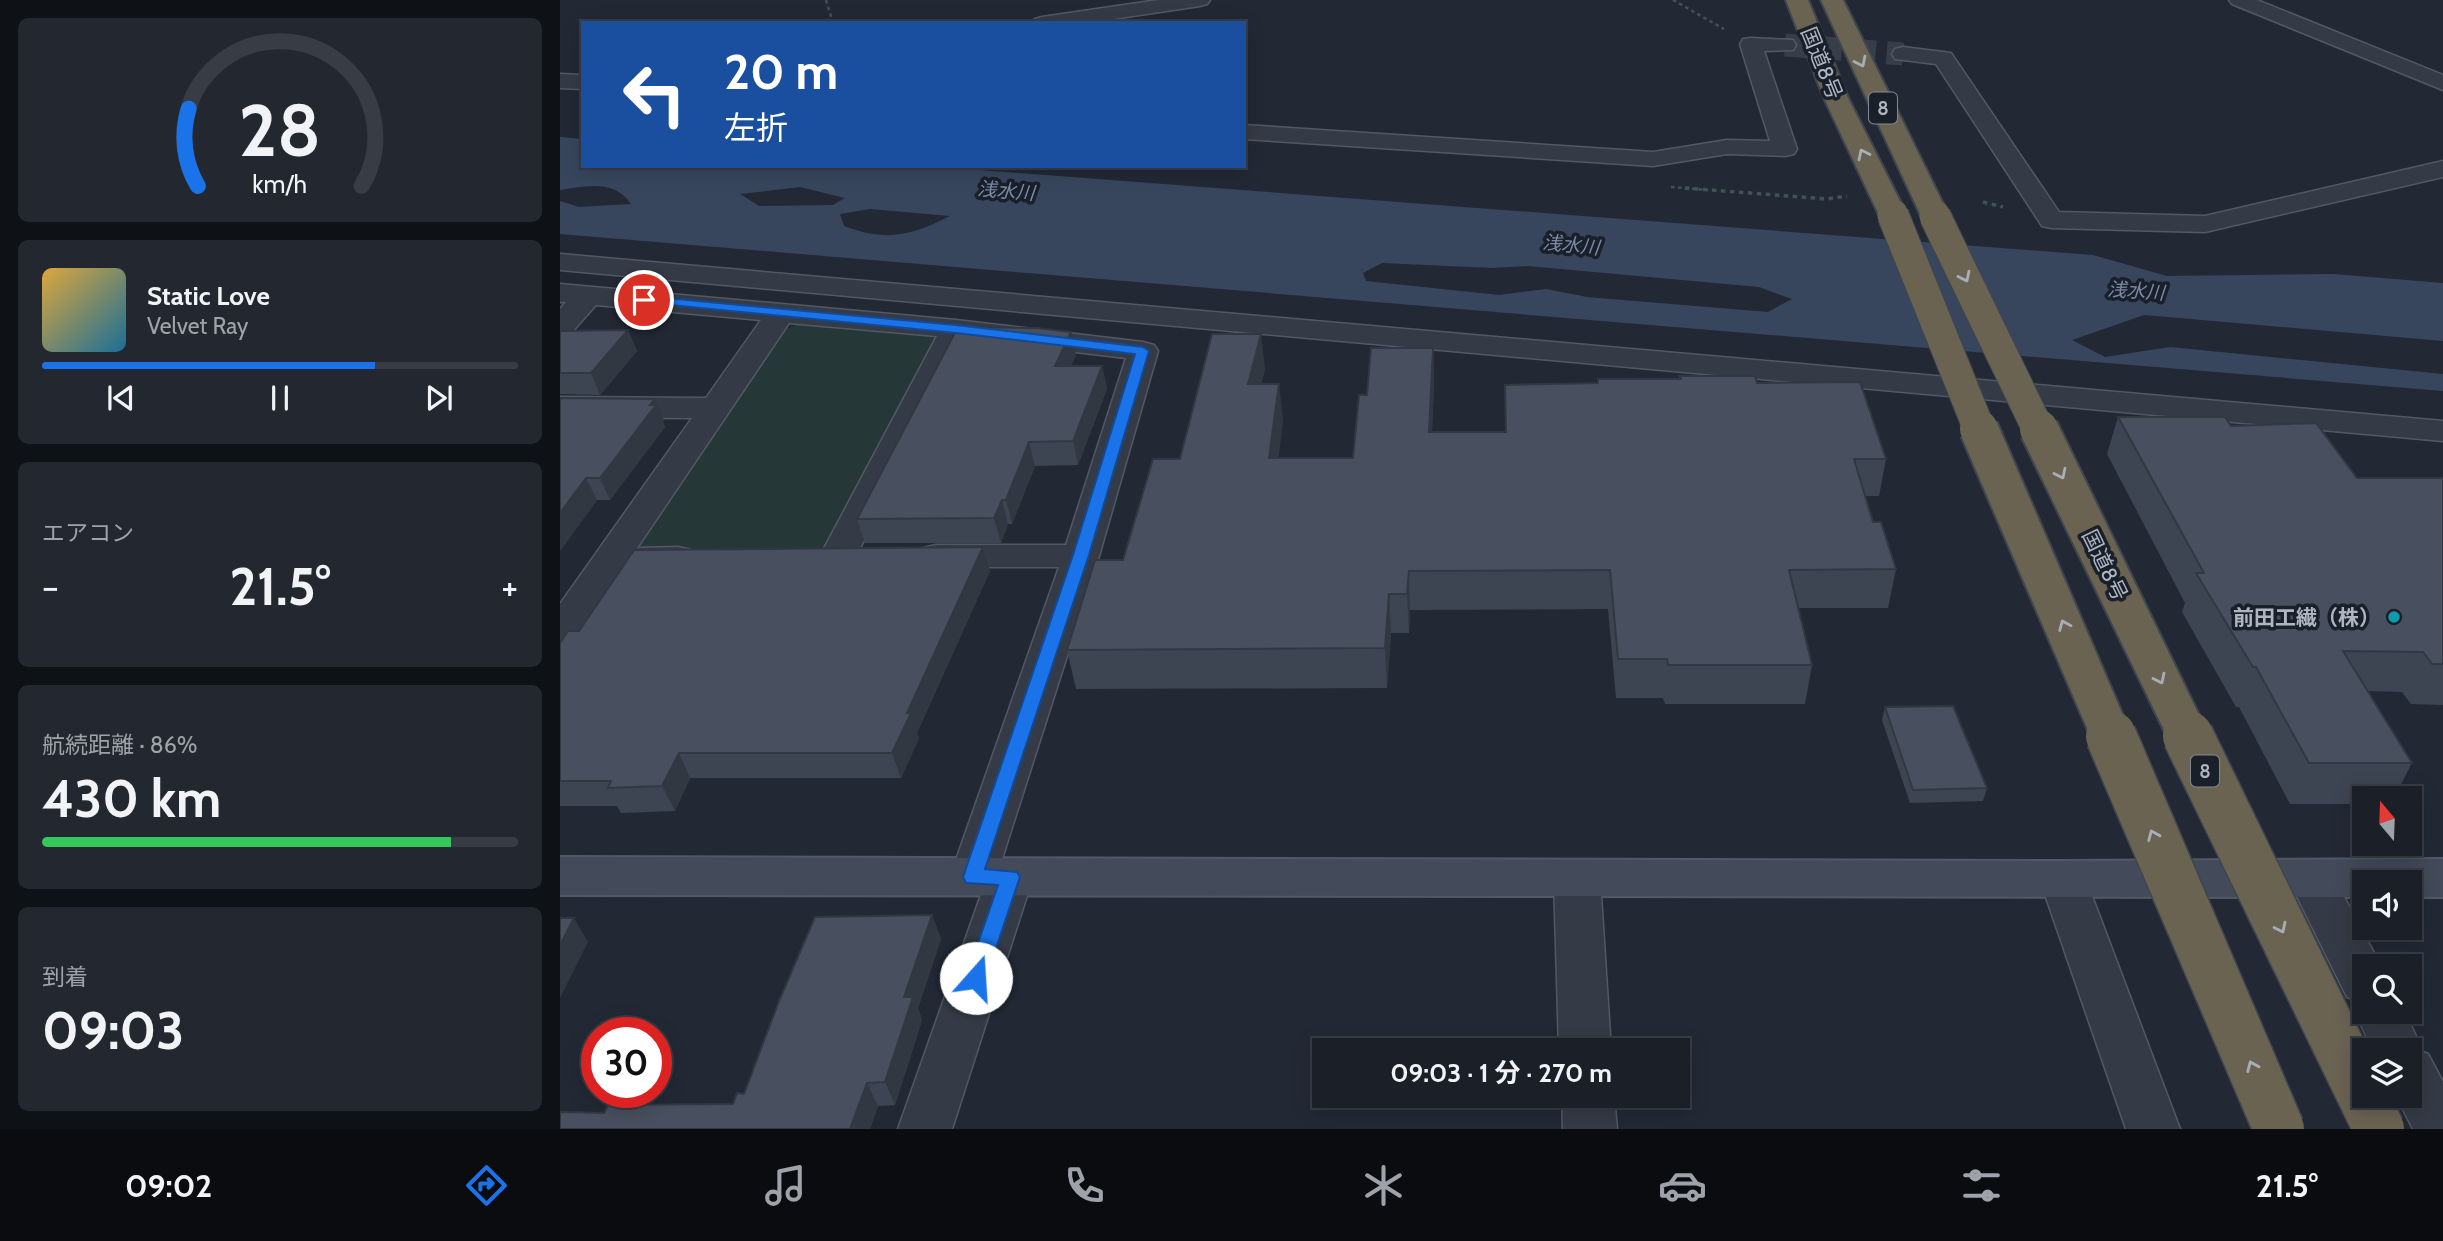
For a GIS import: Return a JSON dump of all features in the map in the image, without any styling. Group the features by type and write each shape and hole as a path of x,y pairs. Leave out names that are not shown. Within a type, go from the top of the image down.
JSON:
{"highway":[{"name":"国道8号","path":"1797,0 1836,97 1893,215 1969,405 2279,1129"},
{"name":"国道8号","path":"1832,0 2379,1129"}],"street":[{"path":"1055,21 1200,0"},
{"path":"2239,0 2443,83"},
{"path":"1246,132 1653,159 1727,147 1785,149 1751,44 1786,45"},
{"path":"1903,54 1943,58 2051,220 2205,224 2443,169"},
{"path":"560,81 581,82"},
{"path":"560,262 2443,431"},
{"path":"560,293 956,329 1143,351 1081,555 991,877 925,1129"},
{"path":"560,327 589,295"},
{"path":"563,623 782,312"},
{"path":"956,329 825,556 1081,555"},
{"path":"560,407 714,408"},
{"path":"609,559 717,558"},
{"path":"560,876 2063,880 2443,878"},
{"path":"2311,878 2352,958"},
{"path":"1577,879 1585,1038"},
{"path":"2063,880 2153,1129"},
{"path":"2422,1094 2440,1129"},
{"path":"1589,1108 1590,1129"}],"path":[{"path":"827,0 832,21"},
{"path":"1673,0 1751,44"}],"shaded area":[{"path":"799,324 941,337 829,550 626,552 777,332"}],"water":[{"name":"浅水川","path":"560,137 581,139 581,168 954,168 2093,255 2167,276 2334,274 2443,283 2443,341 2144,315 2072,340 2105,357 2170,347 2443,374 2443,391 560,234 560,201 579,207 631,204 617,191 589,186 560,190","holes":["800,187 845,198 833,205 759,206 740,194","870,209 950,216 923,228 898,234 873,234 844,226 840,214","1382,263 1493,268 1528,266 1759,287 1792,299 1768,312 1587,297 1546,289 1499,295 1366,281 1363,273"]}],"building":[{"path":"958,327 1037,328 1071,332 1055,366 1102,366 1073,441 1029,442 1006,500 1002,500 994,518 857,519"},
{"path":"628,330 591,373 560,373 560,331"},
{"path":"1212,334 1261,334 1248,384 1279,384 1269,458 1353,458 1359,395 1367,395 1371,348 1433,348 1429,432 1506,432 1505,385 1598,383 1598,379 1681,379 1680,376 1755,376 1757,383 1860,382 1886,459 1854,459 1873,522 1881,522 1896,569 1789,570 1812,665 1668,665 1667,659 1618,659 1610,570 1409,571 1407,594 1389,594 1385,648 1067,650 1095,560 1123,560 1153,459 1180,459"},
{"path":"560,398 655,399 650,405 656,405 600,478 586,478 560,513"},
{"path":"2118,417 2225,417 2231,426 2316,423 2357,478 2443,478 2443,664 2432,664 2423,652 2343,651 2412,763 2309,763 2256,667 2253,667 2196,573 2204,573"},
{"path":"983,547 907,713 911,713 892,753 679,753 662,786 608,788 611,781 560,781 560,643 568,631 579,631 634,550"},
{"path":"1953,706 1987,788 1913,790 1885,707"},
{"path":"932,915 904,997 913,997 885,1082 867,1083 850,1129 560,1129 560,1112 604,1113 606,1108 733,1104 737,1093 744,1094 779,1001 815,917"},
{"path":"560,918 574,918 560,945"}],"tunnel":[{"path":"1785,45 1903,54"}],"place":[{"name":"前田工繊（株）","path":"2394,617"}],"route":[{"path":"644,300 956,329 1143,351 1081,555 973,877 1010,877 976,978"}]}
